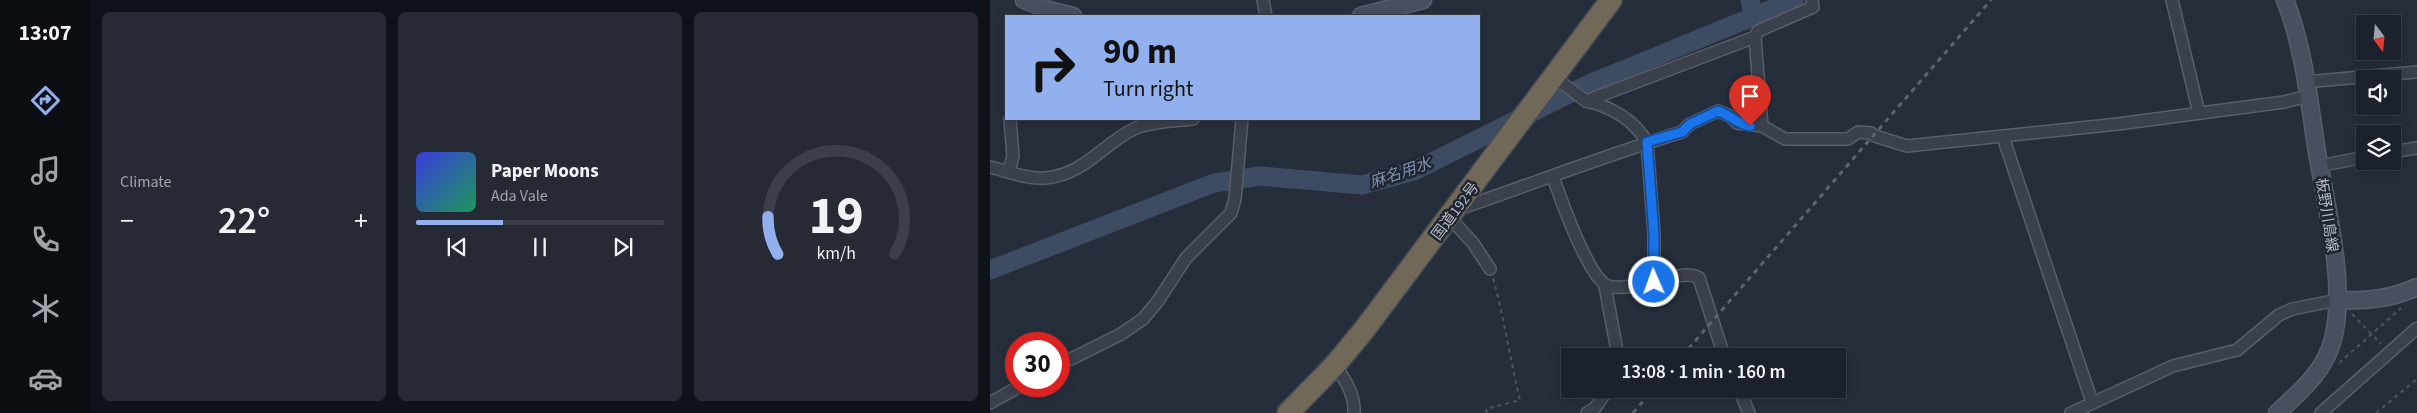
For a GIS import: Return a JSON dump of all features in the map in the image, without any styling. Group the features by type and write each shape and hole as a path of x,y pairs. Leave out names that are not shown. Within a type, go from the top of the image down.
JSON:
{"highway":[{"name":"国道192号","path":"1288,413 1335,365 1453,214 1538,100 1560,82 1611,0"}],"main road":[{"path":"1366,15 1423,0"},
{"name":"板野川島線","path":"2278,413 2310,383 2324,362 2344,306 2336,270 2297,37 2285,0"},
{"path":"1031,7 1068,15"},
{"path":"2344,306 2378,300 2416,288"}],"street":[{"path":"1263,0 1266,15"},
{"path":"2172,0 2199,113"},
{"path":"1762,126 1755,36 1758,30 1813,7 1812,1"},
{"path":"1584,99 1755,36"},
{"path":"1490,269 1453,214 1611,154 1682,132 1690,124 1718,111 1730,116 1737,123 1762,126 1785,139 1848,139 1858,132 1873,134 1907,146 2003,138 2284,102 2306,89 2417,72"},
{"path":"1560,82 1584,99 1618,112 1640,131 1647,142 1654,234 1654,282"},
{"path":"1009,171 1013,156 1010,120"},
{"path":"990,167 1030,178 1047,178 1073,171 1092,160 1135,129 1145,125 1185,120"},
{"path":"1070,360 1121,334 1143,319 1158,301 1186,258 1231,213 1239,162 1242,120"},
{"path":"2003,138 2092,402"},
{"path":"2401,151 2417,148"},
{"path":"2319,166 2356,160"},
{"path":"1553,177 1576,237 1597,276 1605,286 1617,348"},
{"path":"1605,286 1614,288 1694,274 1699,278 1721,348"},
{"path":"2071,413 2173,366 2237,350 2279,316 2292,309 2344,306"},
{"path":"2322,413 2417,328"},
{"path":"1335,365 1350,387 1354,413"},
{"path":"990,403 1005,394"},
{"path":"1587,413 1594,408 1601,398"},
{"path":"1742,398 1750,413"}],"path":[{"path":"1487,413 1486,409 1520,400 1506,344 1503,315 1490,269"},
{"path":"2333,368 2412,297 2416,288"},
{"path":"2344,306 2390,354"},
{"path":"2376,413 2417,379"}],"waterway":[{"path":"1750,0 1754,18"},
{"name":"麻名用水","path":"990,270 1214,183 1260,176 1362,185 1414,171 1589,84 1794,0"}],"railway":[{"path":"1689,348 1991,0"},
{"path":"1633,413 1646,398"}],"route":[{"path":"1654,282 1652,265 1654,234 1647,142 1682,132 1690,124 1718,111 1730,116 1737,123 1750,126"}]}
